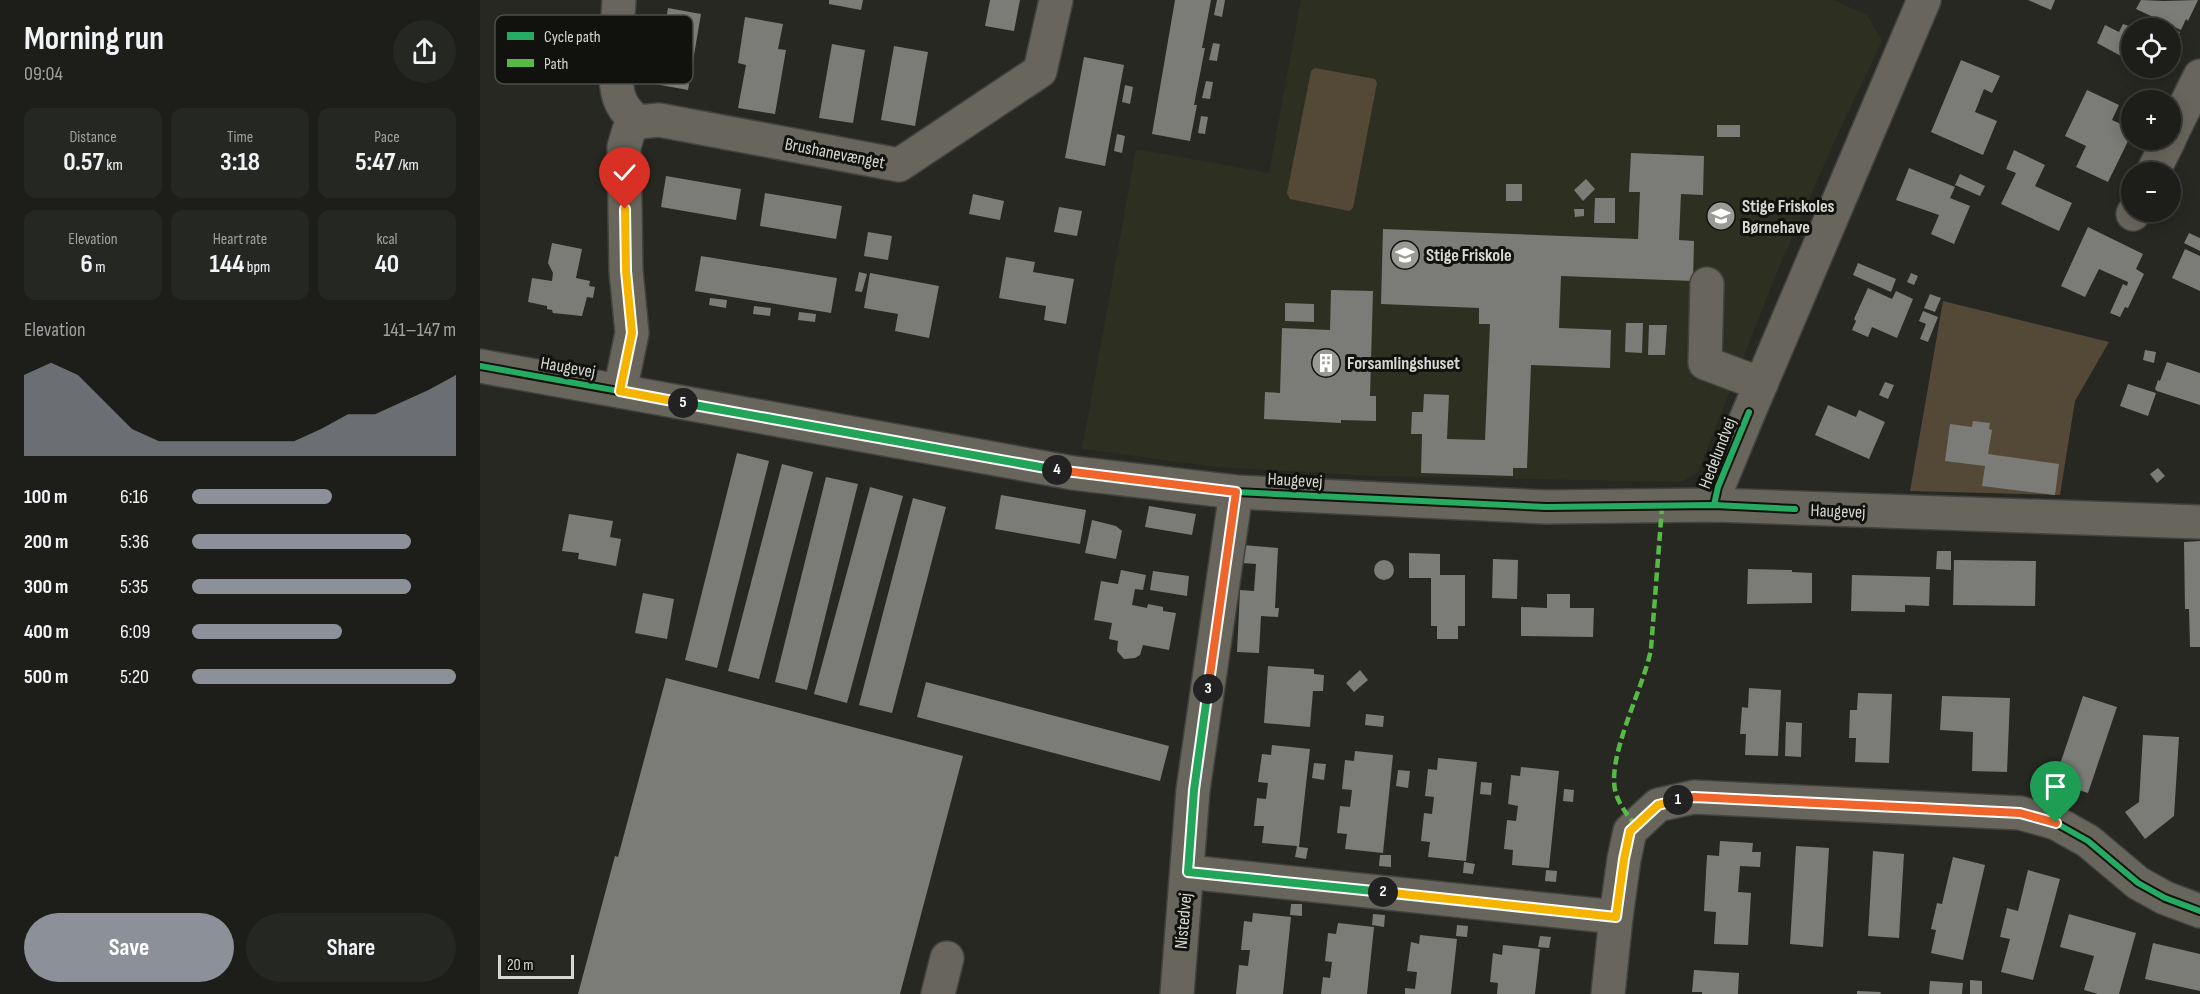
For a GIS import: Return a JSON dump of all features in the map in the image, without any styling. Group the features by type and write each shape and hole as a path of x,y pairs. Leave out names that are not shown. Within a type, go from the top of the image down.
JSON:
{"street":[{"path":"618,15 619,0"},
{"name":"Brushanevænget","path":"638,122 659,120 899,165 1040,71 1056,0"},
{"name":"Hedelundvej","path":"1714,505 1718,487 1914,4"},
{"path":"2181,115 2200,76"},
{"path":"617,84 620,102 638,122 629,130 624,147 626,271 632,333 620,391"},
{"path":"1707,284 1705,363 1761,384"},
{"name":"Haugevej","path":"480,366 1073,473 1236,492 1545,507 1714,505 2200,522"},
{"name":"Nistedvej","path":"1177,994 1194,790 1236,492"},
{"path":"1608,994 1616,917 1630,831 1658,805 1694,797 2020,813 2056,823 2088,841 2138,883 2165,898 2200,911"},
{"path":"1188,872 1616,917"},
{"path":"938,994 947,958"}],"shaded area":[{"name":"Stige Friskole","path":"1301,0 1834,0 1867,15 1882,41 1835,140 1778,270 1698,472 1682,482 1375,476 1216,467 1082,449 1136,149 1269,173"},
{"path":"1315,68 1375,79 1377,83 1353,208 1349,211 1290,199 1287,193 1311,71"},
{"path":"1943,301 2109,342 2075,401 2060,495 1910,491"}],"building":[{"path":"829,0 863,0 861,10 829,4"},
{"path":"990,0 1020,0 1014,31 985,26"},
{"path":"1175,0 1211,0 1202,48 1205,48 1190,141 1152,134"},
{"path":"1217,0 1225,0 1222,17 1214,15"},
{"path":"2028,0 2055,0 2051,10"},
{"path":"2141,0 2198,0 2181,30 2181,18 2155,18 2136,9"},
{"path":"668,8 701,14 693,61 693,15 667,15"},
{"path":"745,17 783,24 778,49 786,50 775,114 738,108 746,65 738,63"},
{"path":"2105,25 2119,32 2121,28 2121,56 2097,43"},
{"path":"1213,43 1220,44 1217,61 1209,60"},
{"path":"832,44 865,50 853,123 819,118"},
{"path":"894,46 928,52 915,126 881,120"},
{"path":"1084,57 1124,65 1105,166 1065,158"},
{"path":"1961,60 2000,76 1992,93 1984,89 1975,112 1997,121 1983,155 1931,132"},
{"path":"1206,81 1213,82 1210,99 1202,98"},
{"path":"655,84 689,84 688,90"},
{"path":"1125,85 1133,87 1130,104 1122,102"},
{"path":"2087,90 2119,105 2112,120 2121,124 2121,150 2124,150 2108,182 2076,167 2086,146 2065,136"},
{"path":"1201,116 1208,117 1205,134 1198,133"},
{"path":"1717,125 1740,125 1740,137 1717,137"},
{"path":"1117,134 1125,136 1122,153 1114,151"},
{"path":"2014,150 2045,165 2035,186 2072,203 2059,231 2001,204 2016,173 2006,169"},
{"path":"1631,153 1704,156 1703,195 1681,194 1679,240 1694,241 1693,281 1561,276 1559,328 1611,330 1610,368 1531,365 1527,468 1513,468 1513,476 1421,473 1422,434 1411,434 1412,412 1423,412 1424,394 1449,395 1447,439 1485,440 1490,324 1479,324 1479,308 1381,304 1383,229 1638,239 1640,192 1629,192"},
{"path":"1909,168 1955,187 1950,198 1970,206 1954,244 1931,234 1939,215 1896,200"},
{"path":"1960,174 1985,186 1980,196 1955,185"},
{"path":"666,176 741,189 736,220 661,207"},
{"path":"1586,179 1595,189 1583,201 1574,190"},
{"path":"1506,184 1522,184 1522,201 1506,201"},
{"path":"765,193 842,206 836,239 760,226"},
{"path":"973,194 1004,201 1000,220 969,214"},
{"path":"1595,198 1615,198 1615,223 1594,223"},
{"path":"1059,207 1082,211 1077,236 1054,232"},
{"path":"1574,209 1584,209 1584,216 1575,217"},
{"path":"2088,227 2143,254 2136,269 2144,274 2128,308 2125,307 2120,317 2110,313 2123,284 2127,286 2128,282 2099,269 2085,297 2061,286"},
{"path":"868,232 892,236 888,260 864,256"},
{"path":"2189,233 2200,238 2200,251 2184,243"},
{"path":"552,243 582,249 576,278 590,281 589,286 595,287 593,298 587,297 582,316 553,313 552,310 547,309 547,306 528,302 532,278 552,281 553,273 548,263"},
{"path":"2185,249 2200,256 2200,291 2172,278"},
{"path":"701,256 837,278 831,313 695,291"},
{"path":"1006,257 1035,262 1033,272 1074,279 1066,324 1044,320 1046,306 999,298"},
{"path":"1858,263 1896,279 1891,292 1853,275"},
{"path":"859,272 867,274 862,292 855,291"},
{"path":"870,273 939,286 929,338 895,331 898,314 864,308"},
{"path":"1911,273 1918,276 1914,285 1907,282"},
{"path":"1868,288 1892,299 1896,291 1913,299 1897,338 1872,327 1868,337 1852,330 1856,321 1854,319"},
{"name":"Forsamlingshuset","path":"1331,290 1373,291 1370,396 1376,396 1376,421 1341,420 1341,423 1264,419 1265,392 1280,393 1282,328 1330,330"},
{"path":"1930,294 1941,298 1935,312 1924,308"},
{"path":"710,298 727,300 726,308 709,305"},
{"path":"1285,303 1314,304 1314,322 1285,321"},
{"path":"754,306 771,308 770,316 753,314"},
{"path":"1923,311 1938,317 1928,342 1920,339 1926,324 1919,321"},
{"path":"799,312 816,314 815,322 798,320"},
{"path":"1626,323 1643,323 1642,353 1625,352"},
{"path":"1649,325 1667,325 1665,355 1648,355"},
{"path":"2145,350 2156,352 2154,363 2143,360"},
{"path":"2167,362 2200,373 2200,405 2155,389"},
{"path":"1885,382 1894,385 1888,399 1879,395"},
{"path":"2128,384 2156,393 2148,416 2120,406"},
{"path":"1828,405 1856,417 1859,410 1885,422 1869,459 1815,435"},
{"path":"1973,421 1990,423 1989,429 1992,430 1988,454 2059,464 2055,495 1982,486 1985,466 1945,461 1950,424 1972,427"},
{"path":"737,453 769,461 717,668 685,660"},
{"path":"782,464 813,472 759,679 728,671"},
{"path":"2158,468 2165,476 2157,483 2150,474"},
{"path":"826,477 858,484 807,690 775,682"},
{"path":"870,487 903,496 847,703 814,694"},
{"path":"1001,495 1086,510 1080,544 995,529"},
{"path":"913,498 946,507 892,713 859,705"},
{"path":"1149,506 1196,514 1192,535 1145,527"},
{"path":"569,514 613,521 610,537 621,539 616,566 578,559 579,553 562,551"},
{"path":"1092,520 1116,526 1122,531 1116,559 1085,553"},
{"path":"2200,541 2200,647 2190,647 2189,609 2185,609 2184,542"},
{"path":"1243,545 1278,548 1275,608 1279,608 1278,617 1261,616 1259,653 1237,652 1240,590 1254,591 1256,564 1242,563"},
{"path":"1937,551 1951,551 1951,570 1936,569"},
{"path":"1409,553 1440,554 1440,575 1465,575 1465,626 1458,626 1458,639 1437,639 1437,626 1431,626 1431,578 1409,578"},
{"path":"1493,559 1518,560 1517,599 1492,598"},
{"path":"1384,560 1391,563 1394,570 1391,577 1384,580 1377,577 1374,570 1377,563"},
{"path":"1954,560 2036,561 2035,606 1953,605"},
{"path":"1748,569 1812,573 1812,603 1747,604"},
{"path":"1121,570 1146,575 1143,590 1135,589 1132,605 1147,608 1148,604 1163,607 1163,611 1176,613 1169,650 1143,645 1140,655 1124,659 1117,651 1118,641 1109,639 1112,623 1094,620 1101,581 1118,584"},
{"path":"1153,571 1189,576 1187,596 1150,590"},
{"path":"1852,575 1930,577 1929,606 1905,605 1905,612 1851,611"},
{"path":"643,593 674,599 667,639 635,633"},
{"path":"1547,594 1570,594 1570,608 1594,608 1593,637 1521,636 1521,607 1547,608"},
{"path":"1268,666 1314,669 1314,674 1324,675 1323,691 1313,691 1310,727 1264,723"},
{"path":"1360,670 1368,680 1354,692 1346,683"},
{"path":"666,678 963,756 900,994 578,994"},
{"path":"926,682 1169,746 1160,781 917,717"},
{"path":"1749,688 1781,690 1778,756 1745,755 1746,734 1740,734 1742,707 1748,708"},
{"path":"1858,693 1892,694 1889,763 1855,762 1856,738 1849,738 1850,710 1857,710"},
{"path":"1942,696 2010,698 2007,772 1972,771 1973,732 1940,730"},
{"path":"2083,696 2117,707 2088,793 2054,782"},
{"path":"1366,714 1384,716 1383,727 1365,725"},
{"path":"1786,722 1802,723 1801,757 1785,756"},
{"path":"2143,735 2179,737 2174,816 2145,839 2125,812 2139,802"},
{"path":"1272,745 1310,749 1299,847 1308,848 1306,859 1295,857 1297,846 1262,843 1264,826 1254,826 1257,798 1266,799 1268,783 1258,782 1262,754 1271,755"},
{"path":"1355,751 1393,755 1383,853 1345,849 1347,834 1337,833 1340,806 1350,807 1352,790 1342,789 1345,760 1354,761"},
{"path":"1438,758 1477,762 1466,861 1428,857 1430,842 1421,841 1424,813 1432,814 1434,797 1425,796 1428,769 1437,770"},
{"path":"1314,763 1326,764 1324,780 1312,778"},
{"path":"1521,767 1559,771 1549,868 1512,865 1513,850 1504,849 1507,820 1516,821 1518,806 1508,804 1511,775 1520,776"},
{"path":"1398,770 1410,771 1408,788 1396,786"},
{"path":"1481,782 1492,783 1491,795 1480,794"},
{"path":"1564,789 1574,790 1573,802 1563,801"},
{"path":"1720,841 1753,843 1752,852 1761,852 1760,867 1740,866 1738,892 1751,893 1748,945 1714,944 1716,912 1704,911 1707,855 1719,856"},
{"path":"1796,846 1829,848 1823,947 1790,944"},
{"path":"1873,851 1904,854 1899,938 1868,936"},
{"path":"1380,855 1391,855 1391,867 1379,866"},
{"path":"1953,857 1985,865 1963,960 1931,953 1936,930 1931,929 1937,903 1942,904"},
{"path":"1464,862 1475,864 1473,874 1463,873"},
{"path":"1546,870 1557,871 1556,882 1545,881"},
{"path":"2028,870 2060,879 2033,980 2001,972 2010,939 2000,937 2007,908 2018,911"},
{"path":"1291,904 1302,904 1302,916 1290,915"},
{"path":"1253,913 1291,917 1283,994 1236,994 1239,965 1248,966 1250,950 1241,950 1244,921 1252,922"},
{"path":"1373,914 1385,915 1384,927 1372,925"},
{"path":"2069,914 2136,933 2119,994 2098,994 2084,990 2094,956 2060,947"},
{"path":"1338,923 1374,927 1367,994 1321,994 1323,977 1330,978 1332,962 1325,961 1328,933 1336,934"},
{"path":"1457,925 1468,926 1467,937 1456,936"},
{"path":"1420,935 1457,939 1451,994 1405,994 1405,988 1415,989 1417,972 1407,971 1411,942 1419,944"},
{"path":"1540,936 1551,937 1549,948 1538,947"},
{"path":"2153,943 2200,954 2200,991 2145,979"},
{"path":"1503,945 1540,949 1535,994 1497,994 1498,983 1490,982 1493,953 1502,955"},
{"path":"1694,970 1739,973 1738,994 1692,992"},
{"path":"1970,980 1982,981 1982,994 1970,994"},
{"path":"1930,981 1963,983 1962,994 1929,994"},
{"path":"1857,991 1881,992 1880,994 1857,994"}],"marked path":[{"path":"1636,826 1624,811 1616,794 1614,779 1620,743 1651,649 1662,507"}],"cycle path":[{"path":"480,366 1073,473 1236,492 1546,507 1714,505 1795,509"},
{"path":"1714,505 1718,487 1749,412"},
{"path":"1188,872 1616,917 1630,831 1658,805 1694,797 2020,813 2056,823 2088,841 2138,883 2165,898 2200,911"}],"place":[{"name":"Stige Friskoles Børnehave","path":"1721,216"},
{"name":"Stige Friskole","path":"1405,255"},
{"name":"Forsamlingshuset","path":"1326,363"}],"route":[{"path":"625,209 626,271 632,333 620,391 1073,473 1236,492 1194,790 1188,872 1616,917 1630,831 1658,805 1694,797 2020,813 2056,823"}]}
